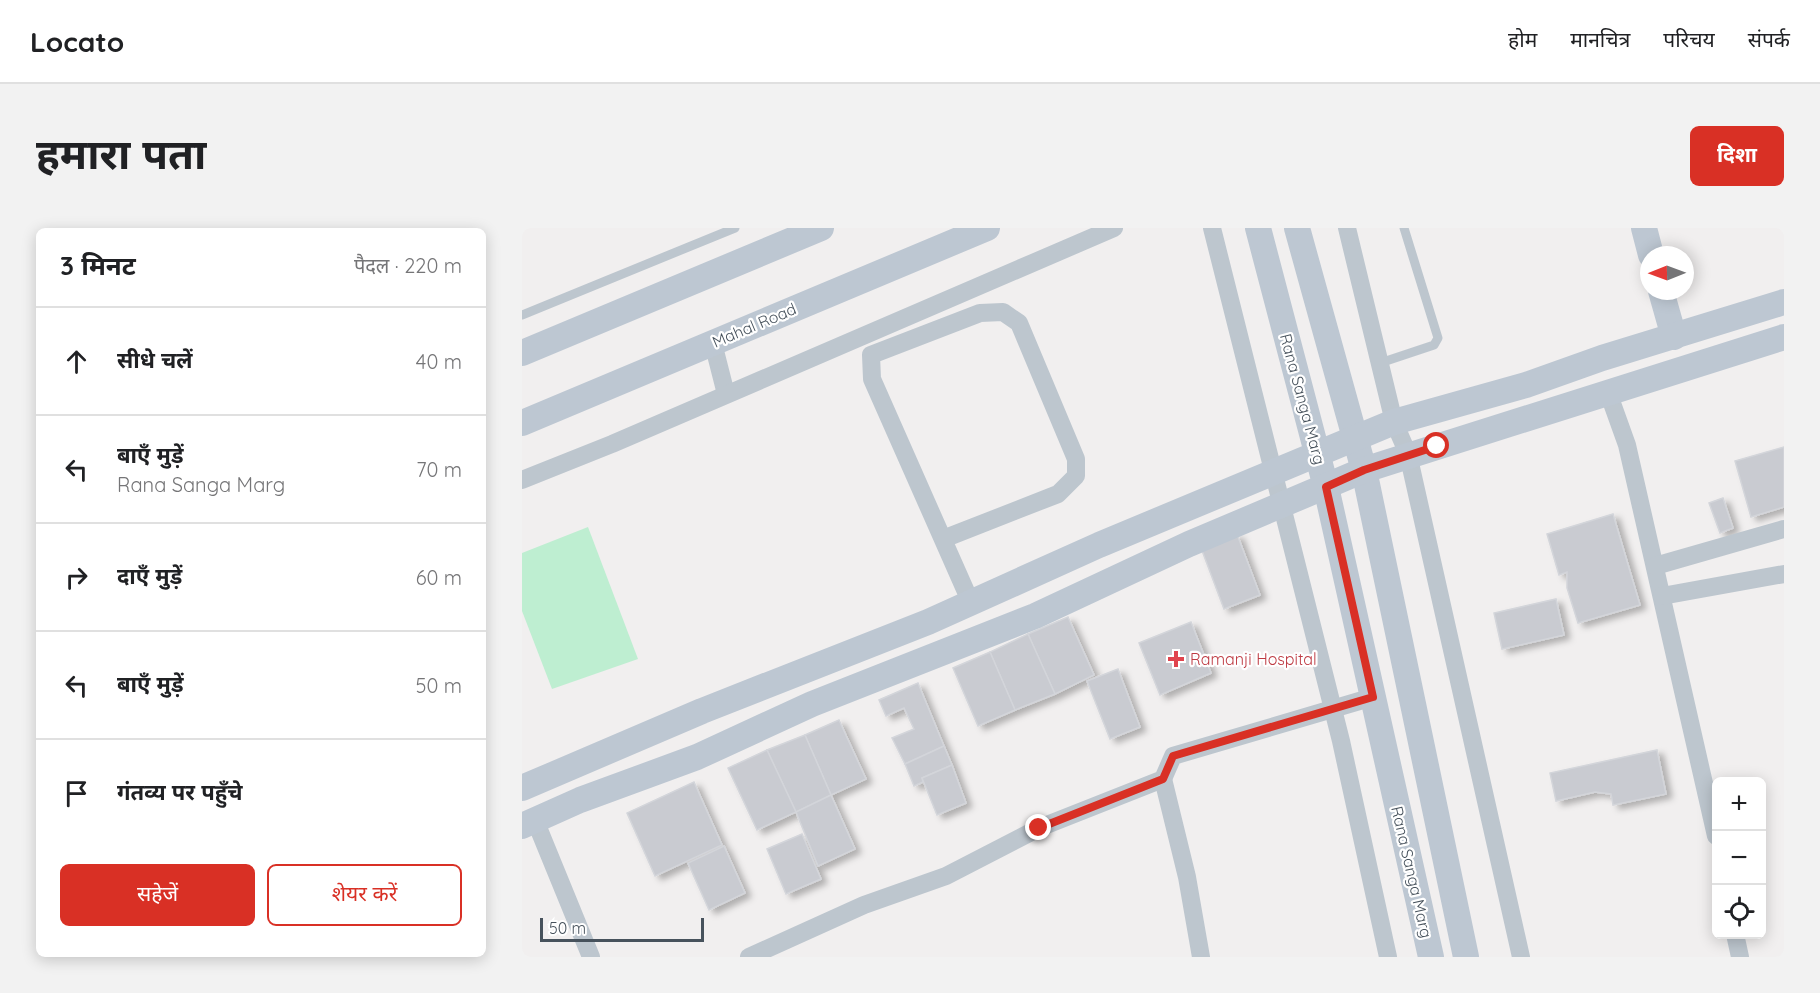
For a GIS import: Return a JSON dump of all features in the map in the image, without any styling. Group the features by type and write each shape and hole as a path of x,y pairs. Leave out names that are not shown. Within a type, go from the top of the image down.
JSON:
{"main road":[{"path":"522,353 821,228"},
{"name":"Mahal Road","path":"522,423 987,228"},
{"name":"Rana Sanga Marg","path":"1258,228 1326,487 1431,957"},
{"name":"Rana Sanga Marg","path":"1298,228 1364,470 1466,957"},
{"path":"1644,228 1649,246"},
{"path":"1664,300 1674,337"},
{"path":"522,788 702,711 971,603 1394,422 1526,385 1784,302"},
{"path":"528,823 580,800 696,757 812,704 1035,616 1280,504 1364,470 1408,454 1784,337"}],"street":[{"path":"522,480 1114,228"},
{"path":"1212,228 1333,708 1388,957"},
{"path":"1347,228 1394,422 1408,454 1521,957"},
{"path":"871,356 980,313 1003,312 1019,323 1076,459 1076,476 1058,494 943,539"},
{"path":"864,334 871,356 872,379 971,603"},
{"path":"712,343 726,394"},
{"path":"1608,392 1627,445 1715,831"},
{"path":"1655,566 1784,529"},
{"path":"1662,596 1784,574"},
{"path":"1195,955 1186,877 1163,779 1173,756 1373,697"},
{"path":"749,957 864,905 946,876 1039,828 1163,779"},
{"path":"528,823 591,957"},
{"path":"1736,939 1740,957"}],"lane":[{"path":"522,315 735,228"},
{"path":"1380,363 1434,345 1438,338 1404,228"}],"green space":[{"path":"588,527 638,659 552,689 522,611 522,553"}],"building":[{"path":"1784,447 1784,507 1751,517 1735,461"},
{"path":"1723,498 1733,528 1720,533 1709,503"},
{"path":"1613,514 1640,605 1578,623 1567,588 1567,572 1559,575 1547,534"},
{"path":"1237,534 1260,595 1224,609 1201,548"},
{"path":"1556,599 1564,635 1502,649 1494,613"},
{"path":"1068,617 1094,675 1055,694 1028,634"},
{"path":"1191,622 1211,673 1160,695 1139,643"},
{"path":"1028,634 1055,694 1015,710 990,652"},
{"path":"990,652 1015,710 978,726 953,668"},
{"path":"1118,669 1140,727 1110,739 1087,681"},
{"path":"918,683 944,746 905,764 892,738 914,729 904,708 886,716 879,700"},
{"path":"839,720 866,779 831,795 805,735"},
{"path":"805,735 831,795 796,812 767,750"},
{"path":"944,746 952,765 922,778 923,782 914,786 905,764"},
{"path":"767,750 796,812 757,830 728,768"},
{"path":"1657,750 1666,794 1613,805 1611,794 1595,792 1556,801 1550,773"},
{"path":"952,765 966,803 937,815 922,778"},
{"path":"694,782 722,845 655,876 627,813"},
{"path":"831,795 855,849 818,866 796,812"},
{"path":"802,834 821,879 786,894 767,849"},
{"path":"724,846 745,893 709,910 688,863"}],"place":[{"name":"Ramanji Hospital","path":"1176,659"}],"route":[{"path":"1039,828 1163,779 1173,756 1373,697 1326,487 1364,470 1437,446"}]}
